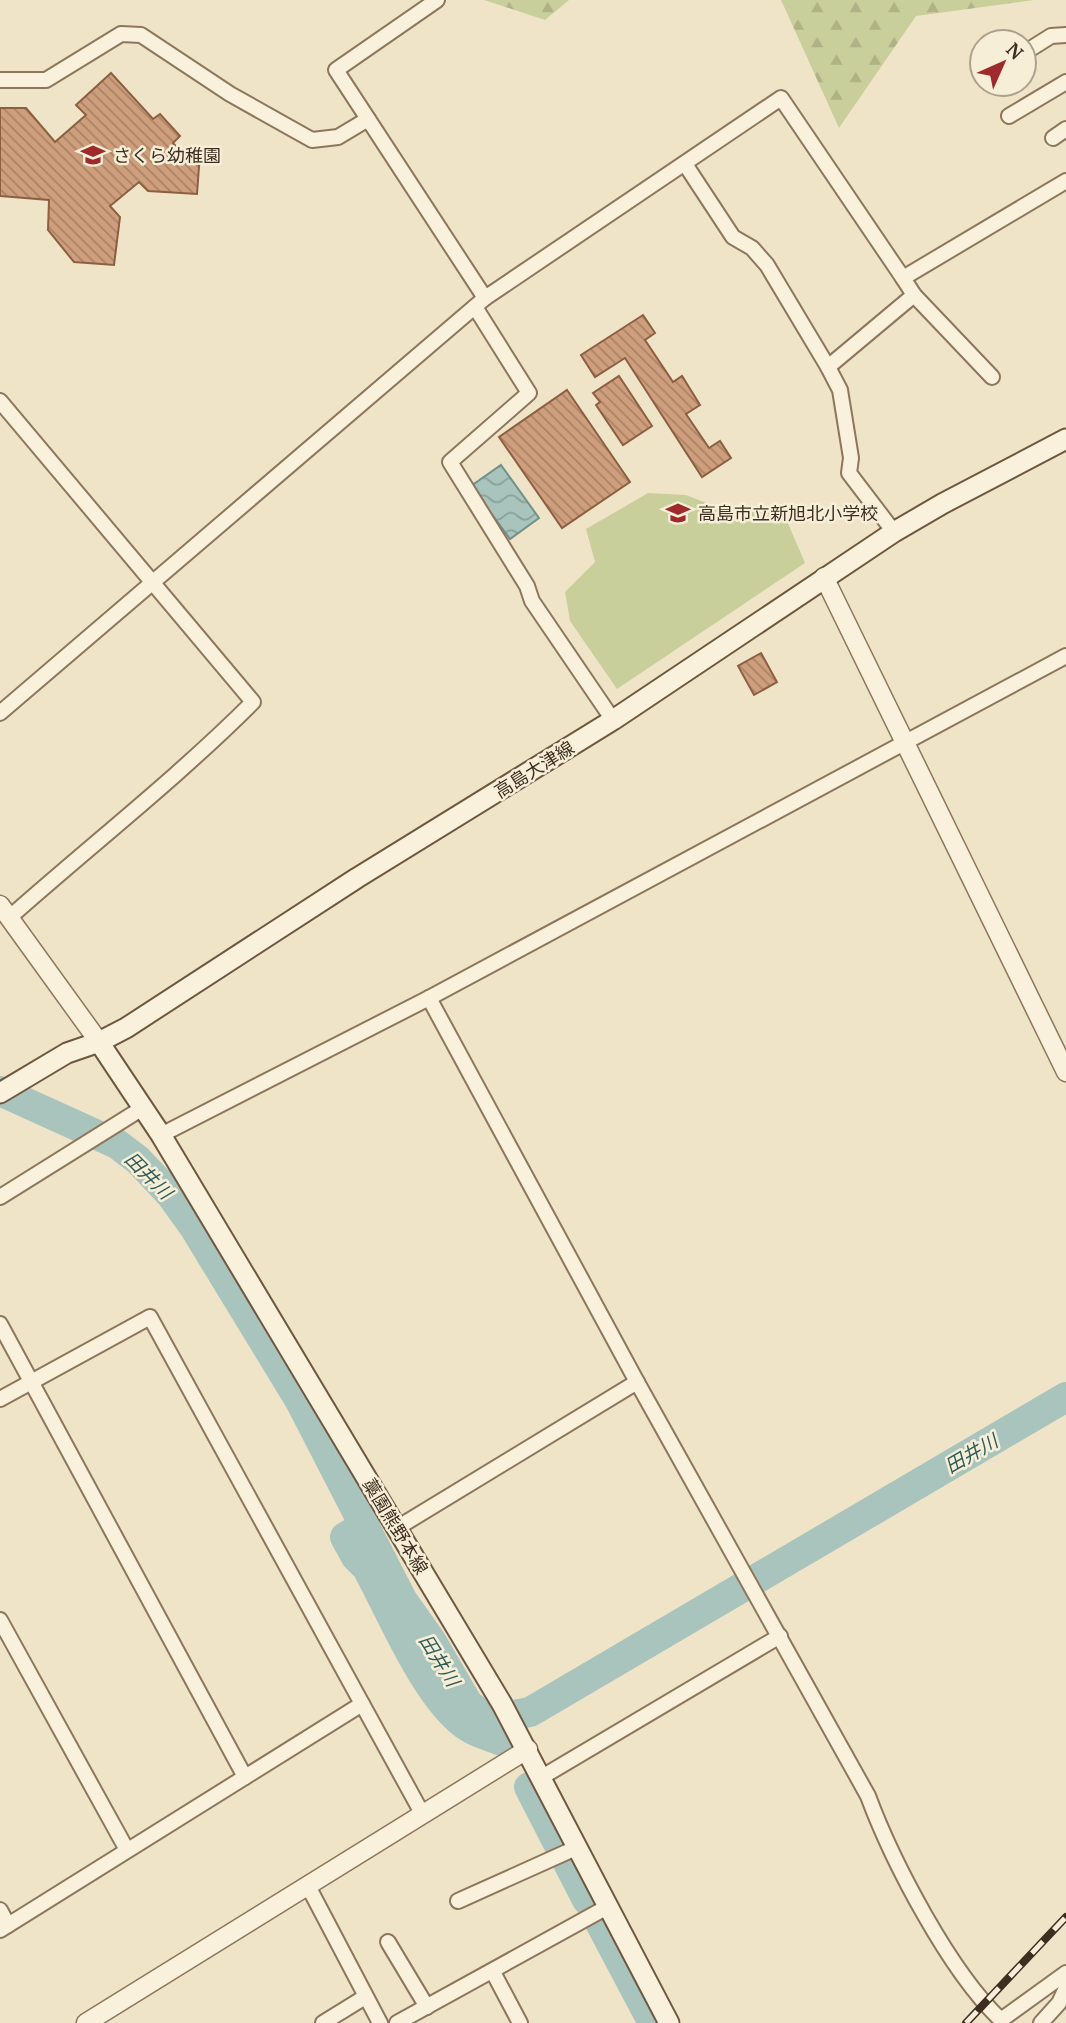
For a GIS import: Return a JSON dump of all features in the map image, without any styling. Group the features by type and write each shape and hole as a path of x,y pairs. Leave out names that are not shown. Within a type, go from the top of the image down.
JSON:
{"main road":[{"name":"高島大津線","path":"6,1090 67,1053 99,1042 613,720 824,576 894,532 1066,439"},
{"name":"藁園熊野本線","path":"99,1042 141,1109 161,1135 523,1740 542,1777 567,1851 609,1906 669,2023"}],"street":[{"path":"437,0 336,70 480,303 528,393 450,463 527,586 532,600 613,720"},
{"path":"0,80 46,80 121,34 141,35 230,94 312,140 338,137 368,119"},
{"path":"1038,44 1051,36 1066,35"},
{"path":"1009,116 1066,82"},
{"path":"0,713 480,303 781,98 914,295 992,377"},
{"path":"685,164 733,237 752,248 767,265 828,367 840,390 851,458 849,473 894,532"},
{"path":"903,278 1066,181"},
{"path":"828,367 914,295"},
{"path":"0,401 253,702 185,769 5,911 99,1042"},
{"path":"824,576 1066,1072"},
{"path":"161,1135 429,998 1066,656"},
{"path":"429,998 637,1382 868,1796 884,1838 975,1996 1001,2020 1066,1973"},
{"path":"0,1197 81,1149 141,1109"},
{"path":"0,1399 150,1317 423,1815"},
{"path":"0,1324 245,1777"},
{"path":"397,1528 637,1382"},
{"path":"0,1620 127,1850"},
{"path":"542,1777 780,1636"},
{"path":"0,1910 4,1927 362,1704"},
{"path":"86,2023 423,1815 523,1740"},
{"path":"458,1901 567,1851"},
{"path":"308,1886 380,2023"},
{"path":"397,2023 609,1906"},
{"path":"388,1942 427,2007"},
{"path":"493,1972 520,2023"},
{"path":"1041,2023 1059,2003 1066,1988"},
{"path":"323,2023 365,1997"}],"green space":[{"path":"484,0 569,0 545,20"},
{"path":"781,0 1034,0 916,16 839,128"},
{"path":"648,493 686,495 717,507 781,507 805,563 617,689 570,621 565,592 595,562 586,529"}],"water":[{"path":"501,465 539,518 510,539 471,486"}],"building":[{"path":"111,73 153,119 160,114 180,136 173,143 180,151 200,153 197,194 148,191 139,182 110,206 120,217 114,265 74,262 48,230 49,200 0,196 0,108 26,108 55,142 86,115 76,105"},
{"path":"643,315 655,333 645,340 673,382 682,376 700,405 686,414 709,448 720,441 731,458 702,477 625,358 595,377 581,355"},
{"path":"619,376 652,426 623,445 596,405 600,402 593,393"},
{"path":"567,390 630,482 562,528 499,437"},
{"path":"761,653 777,682 754,695 738,666"}],"waterway":[{"name":"田井川","path":"0,1091 117,1144 138,1160 171,1195 194,1227 300,1401 403,1601 432,1642 468,1704 481,1714 502,1717 530,1712 1066,1397"},
{"path":"365,1525 345,1537 356,1557 367,1568 420,1670 446,1707 460,1721 473,1730 499,1740"},
{"path":"529,1787 587,1900"},
{"path":"598,1919 653,2023"}],"railway":[{"path":"966,2023 1066,1917"}],"place":[{"name":"さくら幼稚園","path":"93,155"},
{"name":"高島市立新旭北小学校","path":"678,513"}]}
